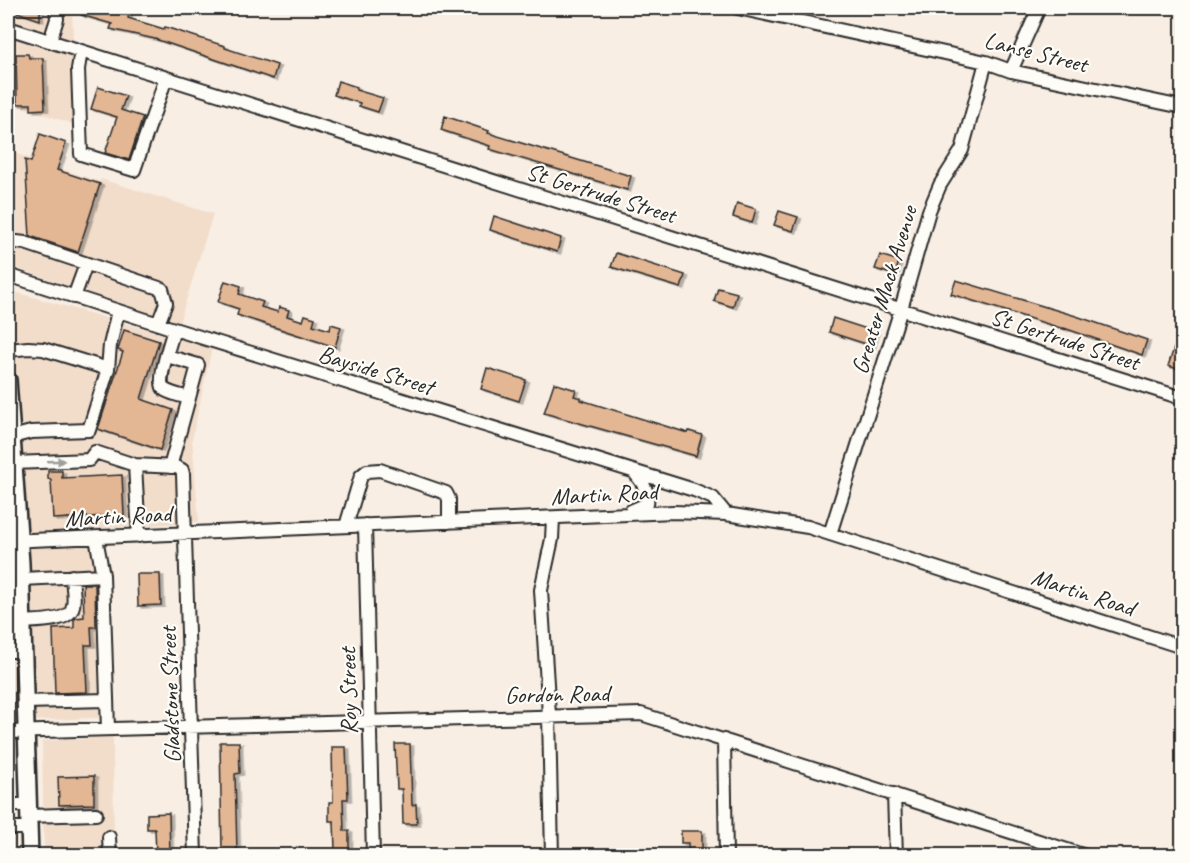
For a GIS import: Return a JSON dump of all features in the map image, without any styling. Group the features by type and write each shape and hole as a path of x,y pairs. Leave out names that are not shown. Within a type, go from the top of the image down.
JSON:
{"main road":[{"path":"8,380 10,438 14,463 14,541 22,579 30,855"}],"street":[{"path":"50,41 57,19 56,8"},
{"name":"Lanse Street","path":"738,8 986,62 1011,71 1182,107"},
{"path":"1011,71 1039,8"},
{"name":"St Gertrude Street","path":"8,28 1182,398"},
{"path":"81,51 78,69 81,154 134,170 165,78"},
{"name":"Greater Mack Avenue","path":"830,534 929,212 940,185 962,150 967,137 986,62"},
{"path":"8,241 25,243 162,289 166,303 159,324"},
{"path":"74,297 86,264"},
{"name":"Bayside Street","path":"8,275 635,473 655,477 713,498 726,514"},
{"path":"95,452 89,430 108,369 110,345 118,311"},
{"path":"174,329 160,379 166,391 189,398"},
{"path":"8,350 35,348 108,369"},
{"path":"95,452 135,465 170,467 198,365 167,356"},
{"path":"10,438 32,432 89,430"},
{"path":"14,463 89,460 95,452"},
{"path":"135,465 139,536"},
{"name":"Gladstone Street","path":"170,467 180,468 183,474 195,855"},
{"path":"346,526 362,476 367,471 380,470 446,493 449,499 449,522"},
{"path":"608,515 633,510 647,504 647,489 635,473"},
{"name":"Martin Road","path":"14,541 683,512 726,514 782,522 830,534 1182,646"},
{"path":"552,855 549,716 541,590 552,539 553,518"},
{"name":"Roy Street","path":"365,525 374,855"},
{"path":"96,538 104,575 108,729"},
{"path":"22,579 104,575"},
{"path":"23,622 50,620 69,614 73,602 72,576"},
{"path":"8,651 23,651"},
{"path":"25,702 107,700"},
{"name":"Gordon Road","path":"8,732 641,714 894,794 1062,851 1086,855"},
{"path":"724,740 726,855"},
{"path":"894,794 896,855"},
{"path":"8,805 28,816"},
{"path":"8,828 28,816 96,814"},
{"path":"109,837 110,855"}],"shaded area":[{"path":"15,8 72,8 76,125 19,106"},
{"path":"8,151 100,182 101,179 213,214 179,323 12,267"},
{"path":"8,290 212,348 192,439 199,522 102,528 115,717 8,722"},
{"path":"113,737 114,855 44,855 42,741"},
{"path":"15,815 16,855 8,856 8,816"}],"building":[{"path":"40,8 40,20 8,9"},
{"path":"83,8 118,8 118,10 129,13 128,18 164,29 165,27 277,65 273,79 155,39 110,29 112,24 81,15"},
{"path":"16,54 28,54 29,58 43,58 45,109 31,110 31,104 17,104"},
{"path":"338,81 357,87 356,90 383,98 378,112 359,106 360,103 334,95"},
{"path":"98,87 126,96 121,110 143,117 129,160 105,153 117,117 91,109"},
{"path":"445,116 489,131 488,133 631,176 627,190 489,149 490,146 441,130"},
{"path":"40,134 66,143 57,170 100,184 78,252 30,236 25,160 31,162"},
{"path":"737,203 756,209 752,223 733,217"},
{"path":"779,211 798,217 793,231 774,225"},
{"path":"494,216 561,238 557,252 490,230"},
{"path":"616,253 685,275 681,288 611,267"},
{"path":"880,255 899,261 895,275 875,269"},
{"path":"956,280 1147,340 1142,355 1064,328 951,294"},
{"path":"225,281 241,286 239,294 263,302 261,307 278,312 279,307 289,310 287,316 303,321 305,315 315,318 313,325 330,330 331,324 341,327 335,347 237,315 239,309 218,302"},
{"path":"718,288 737,293 733,307 714,301"},
{"path":"833,318 876,332 872,346 829,332"},
{"path":"1182,327 1182,370 1168,366"},
{"path":"124,330 159,341 141,399 173,410 160,450 98,429 123,352 118,350"},
{"path":"487,368 526,380 519,401 481,389"},
{"path":"554,383 576,390 574,396 581,400 688,433 689,431 702,435 696,456 544,413"},
{"path":"48,471 62,471 62,478 122,475 124,515 53,519 51,480 48,479"},
{"path":"137,574 160,574 161,605 138,606"},
{"path":"83,584 95,584 96,627 91,627 92,645 85,645 87,692 55,693 53,629 74,628 74,620 84,617"},
{"path":"220,742 239,742 240,773 235,774 237,850 222,851"},
{"path":"395,744 410,744 412,805 416,804 417,824 403,824 402,789 397,789"},
{"path":"332,747 346,747 348,799 343,799 344,831 349,831 349,850 335,850 334,821 329,821 329,802 333,802"},
{"path":"94,776 94,804 59,805 58,777"},
{"path":"169,813 170,855 156,855 155,829 147,829 147,814"},
{"path":"681,831 702,831 702,850 688,850 688,843 681,843"}]}
